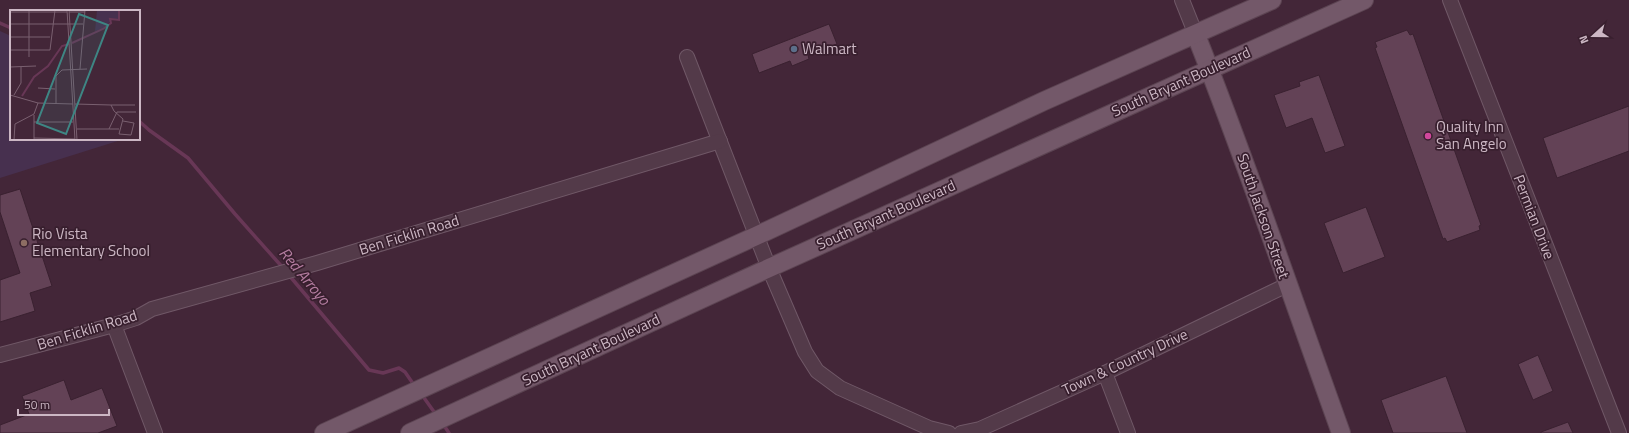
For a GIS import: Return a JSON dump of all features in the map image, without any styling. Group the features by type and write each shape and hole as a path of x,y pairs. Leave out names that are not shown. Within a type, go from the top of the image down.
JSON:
{"main road":[{"path":"324,433 756,236 1044,101 1196,35 1272,0"},
{"name":"South Bryant Boulevard","path":"410,433 769,268 1364,0"},
{"name":"South Jackson Street","path":"1196,35 1244,159 1287,285 1341,433"}],"street":[{"name":"South Jackson Street","path":"1182,0 1196,35"},
{"name":"Permian Drive","path":"1450,0 1618,433"},
{"path":"687,57 769,268 805,352 817,370 840,388 929,428 949,433"},
{"name":"Ben Ficklin Road","path":"0,355 114,325 136,318 152,309 317,263 720,141"},
{"name":"Town & Country Drive","path":"961,433 980,429 1105,373 1287,285"},
{"path":"114,325 155,433"},
{"path":"1105,373 1128,433"}],"shaded area":[{"path":"0,31 10,36 10,140 121,140 0,178"}],"building":[{"name":"Walmart","path":"829,24 837,44 808,55 809,59 792,66 790,61 759,73 752,54"},
{"name":"Quality Inn San Angelo","path":"1407,30 1410,35 1413,34 1481,225 1479,226 1480,230 1447,242 1445,238 1443,239 1375,48 1377,47 1375,42"},
{"path":"1319,75 1345,146 1325,153 1312,118 1286,128 1274,95 1300,86 1299,82"},
{"path":"1629,106 1629,151 1557,178 1543,138"},
{"name":"Rio Vista Elementary School","path":"20,189 52,286 30,293 35,311 0,322 0,280 20,273 0,212 0,195"},
{"path":"1366,207 1385,257 1343,273 1324,223"},
{"path":"1538,355 1553,391 1533,400 1518,364"},
{"path":"1446,376 1467,433 1393,433 1381,400"},
{"path":"64,380 71,400 102,388 117,426 98,433 0,433 0,425 29,414 22,396"},
{"path":"1568,422 1573,433 1541,433 1541,432"}],"waterway":[{"name":"Red Arroyo","path":"0,23 10,28"},
{"name":"Red Arroyo","path":"140,122 188,158 284,269"},
{"name":"Red Arroyo","path":"288,274 369,370 383,373 399,368 405,372 414,385"},
{"name":"Red Arroyo","path":"422,395 437,416"},
{"name":"Red Arroyo","path":"443,424 449,433"}],"place":[{"name":"Walmart","path":"794,49"},
{"name":"Quality Inn San Angelo","path":"1428,136"},
{"name":"Rio Vista Elementary School","path":"24,243"}]}
